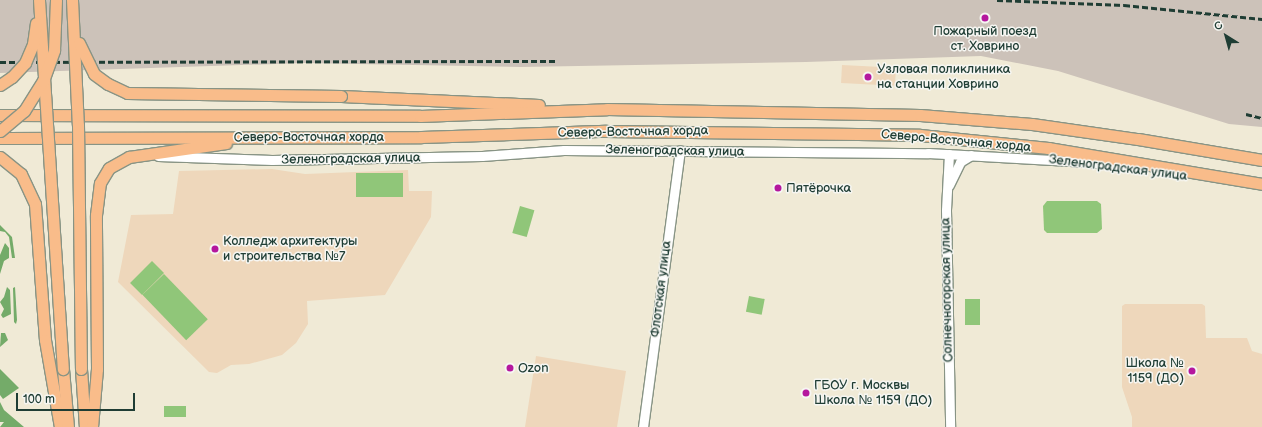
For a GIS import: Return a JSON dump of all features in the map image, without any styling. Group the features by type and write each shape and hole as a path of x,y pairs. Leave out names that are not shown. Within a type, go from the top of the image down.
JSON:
{"main road":[{"path":"0,85 19,71 29,54 35,35 38,0"},
{"path":"38,0 68,427"},
{"path":"0,131 24,111 43,81 54,50 56,0"},
{"path":"72,0 81,51 89,67 108,84 127,93 405,97 607,109"},
{"path":"72,0 78,125 81,369 85,427"},
{"name":"Северо-Восточная хорда","path":"0,115 420,116 607,109 920,115 1039,125 1262,160"},
{"name":"Северо-Восточная хорда","path":"0,138 316,136 421,137 606,130 828,132 920,135 1048,148 1262,184"},
{"path":"92,427 97,369 96,215 98,191 104,175 122,159 139,155 240,141 316,136"},
{"path":"0,157 16,168 26,181 36,214 50,370 60,427"}],"street":[{"name":"Зеленоградская улица","path":"139,155 272,160 482,156 564,150 680,150 949,154 1088,162 1210,179 1262,188"},
{"name":"Флотская улица","path":"643,427 680,150"},
{"name":"Солнечногорская улица","path":"949,154 947,190 950,427"},
{"path":"947,190 960,162 971,155"}],"shaded area":[{"path":"0,0 1262,0 1262,127 1229,124 1058,71 981,56 806,62 521,67 304,63 0,73"},
{"name":"Узловая поликлиника на станции Ховрино","path":"842,65 896,68 895,86 841,83"},
{"name":"Колледж архитектуры и строительства №7","path":"272,169 305,174 408,170 409,191 432,191 431,217 385,295 307,301 308,324 296,343 282,355 249,364 231,365 217,373 209,372 118,282 131,215 173,214 179,171"},
{"name":"Школа № 1159 (ДО)","path":"1125,304 1202,304 1205,306 1206,338 1247,338 1252,351 1262,354 1262,427 1132,427 1132,417 1122,387 1122,306"},
{"path":"536,356 626,371 617,427 525,427"}],"green space":[{"path":"356,173 403,173 403,197 356,197"},
{"path":"1047,201 1097,201 1101,204 1102,229 1097,233 1047,233 1044,230 1043,206"},
{"path":"520,206 534,210 527,237 512,233"},
{"path":"0,225 12,237 15,258 12,258 9,237 5,232 0,231"},
{"path":"5,243 9,248 9,258 4,261 0,274 0,255"},
{"path":"152,261 164,273 142,295 130,283"},
{"path":"164,274 208,319 186,340 142,295"},
{"path":"7,287 10,290 11,314 3,318 1,315 4,309 0,302 4,297"},
{"path":"15,287 16,324 14,322 13,288"},
{"path":"749,296 765,299 762,315 746,312"},
{"path":"965,299 980,299 980,325 965,325"},
{"path":"1,333 5,333 8,340 0,347"},
{"path":"0,369 19,388 3,399 0,395"},
{"path":"0,402 4,410 24,427 0,427 4,422 0,422"},
{"path":"164,406 186,406 186,417 164,417"}],"railway":[{"path":"997,0 1124,5 1262,19"},
{"path":"0,62 555,61"},
{"path":"1246,114 1262,118"}],"place":[{"name":"Пожарный поезд ст. Ховрино","path":"985,18"},
{"name":"Узловая поликлиника на станции Ховрино","path":"868,77"},
{"name":"Пятёрочка","path":"778,188"},
{"name":"Колледж архитектуры и строительства №7","path":"215,249"},
{"name":"Ozon","path":"510,368"},
{"name":"Школа № 1159 (ДО)","path":"1192,371"},
{"name":"ГБОУ г. Москвы Школа № 1159 (ДО)","path":"806,393"}]}
